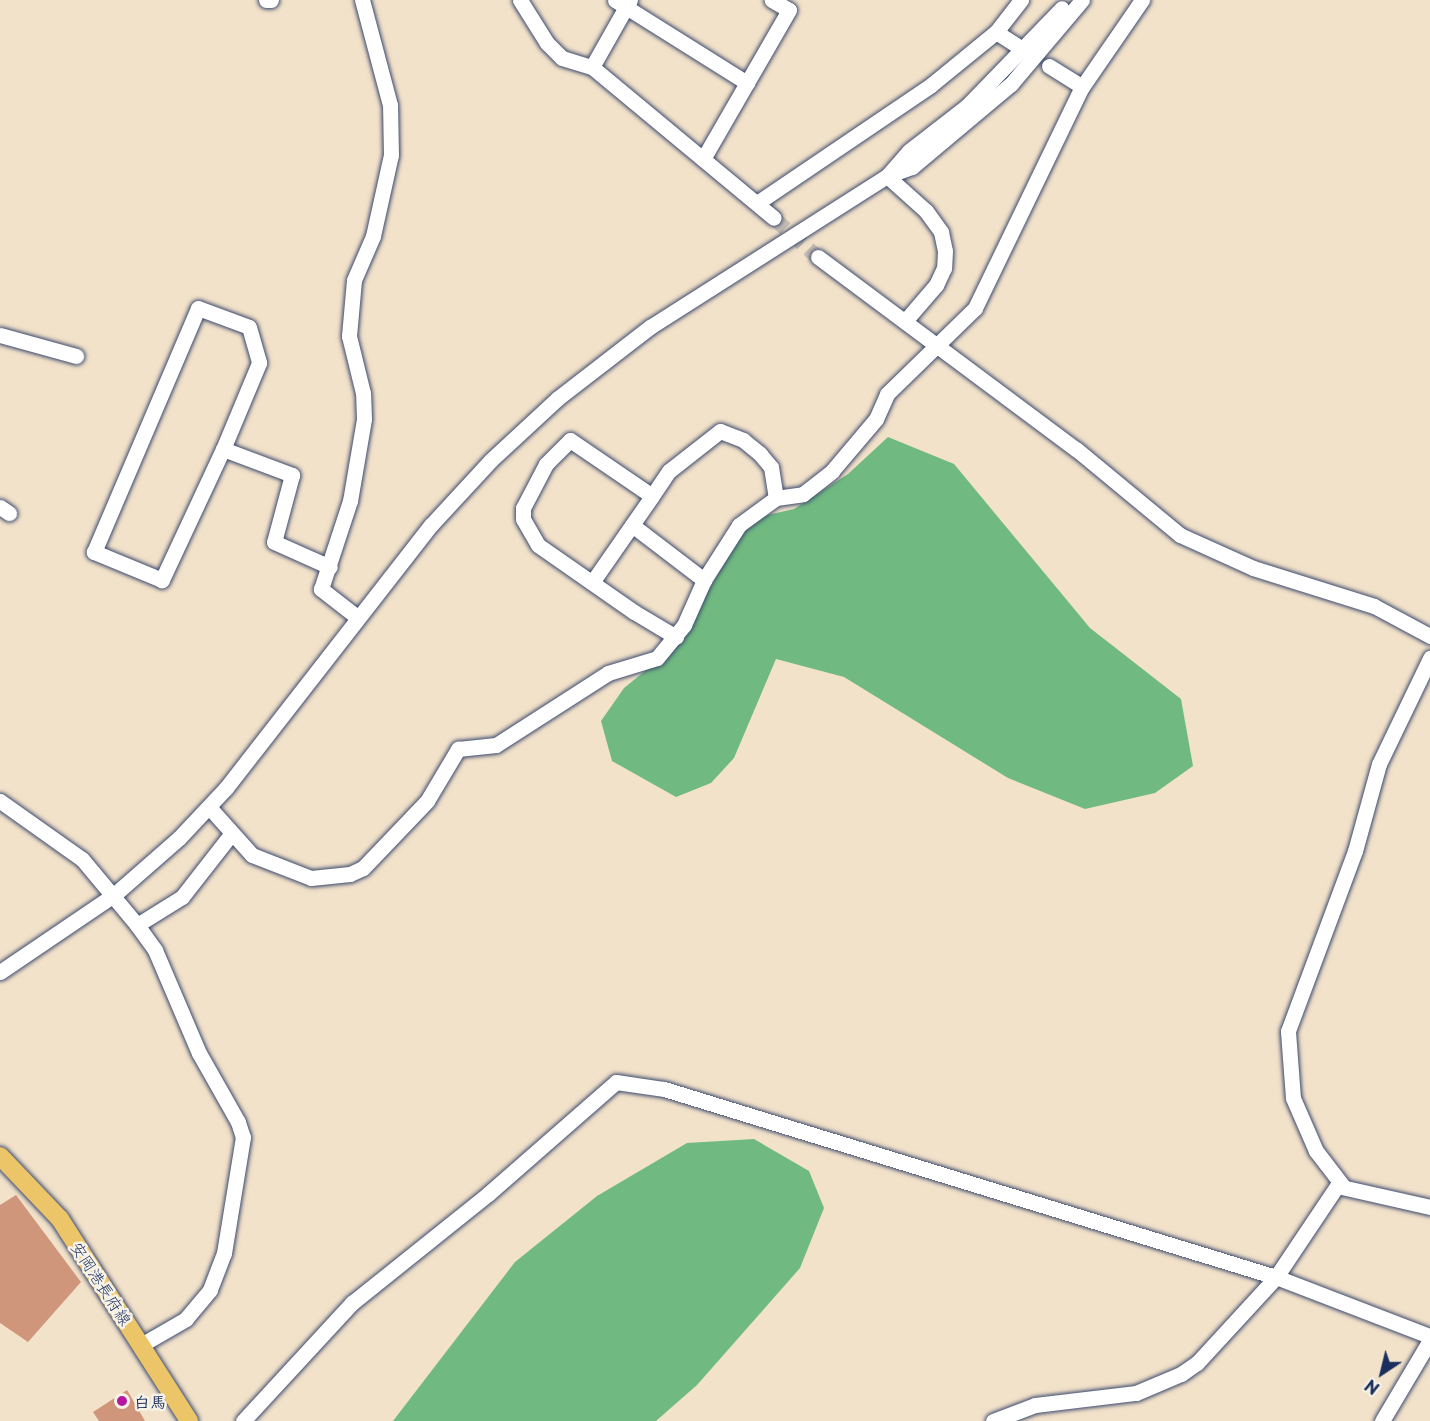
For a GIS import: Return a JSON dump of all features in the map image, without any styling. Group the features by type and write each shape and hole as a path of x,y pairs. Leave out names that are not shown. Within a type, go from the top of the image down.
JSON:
{"main road":[{"name":"安岡港長府線","path":"0,1156 60,1220 189,1421"}],"street":[{"path":"266,0 271,0"},
{"path":"357,617 321,589 350,501 364,419 363,393 349,336 354,280 373,236 391,155 390,105 362,0"},
{"path":"520,0 547,43 562,57 592,67 774,218"},
{"path":"703,159 789,10 772,0"},
{"path":"757,203 931,85 996,32 1021,0"},
{"path":"887,176 909,151 967,106 1034,41 1069,0"},
{"path":"0,972 115,894 209,807 357,617 459,493 592,369 650,327 887,176 912,167 986,107 1034,59 1082,0"},
{"path":"209,807 252,855 311,878 350,874 363,868 427,801 458,749 496,746 608,673 657,658 676,637 705,580 739,525 777,498 802,494 832,471 876,419 887,394 934,345 975,308 1082,87 1142,0"},
{"path":"592,67 624,2 747,83"},
{"path":"996,32 1016,45"},
{"path":"1049,66 1082,87"},
{"path":"887,176 926,211 941,231 945,251 944,268 936,285 905,321"},
{"path":"818,257 1076,449 1180,535 1252,568 1374,606 1430,636"},
{"path":"198,308 249,327 258,363 223,449 162,580 94,552 198,308"},
{"path":"0,335 43,354 76,356"},
{"path":"593,581 669,471 720,431 743,440 760,454 771,467 777,498"},
{"path":"652,496 570,440 546,464 523,508 523,519 538,545 593,581 633,612 676,637"},
{"path":"223,449 292,475 274,542 330,567"},
{"path":"632,525 705,580"},
{"path":"1343,1186 1317,1151 1293,1098 1288,1031 1355,851 1379,764 1430,658"},
{"path":"0,801 82,859 115,894 155,950 198,1053 243,1137 224,1253 210,1290 186,1319 141,1345"},
{"path":"137,925 182,897 232,833"},
{"path":"243,1421 352,1303 488,1194 616,1082 664,1089 1276,1277 1430,1338 1383,1421"},
{"path":"993,1421 1035,1405 1136,1393 1181,1374 1197,1363 1276,1277 1330,1192 1343,1186 1430,1207"}],"green space":[{"path":"888,437 954,464 1090,628 1181,699 1193,766 1155,793 1085,809 1008,778 844,677 776,659 734,758 711,783 676,797 612,761 601,721 624,688 676,646 750,519 794,509 848,474"},
{"path":"754,1139 809,1171 824,1208 800,1268 697,1385 656,1421 393,1421 515,1262 597,1196 687,1143"}],"building":[{"path":"16,1195 81,1282 28,1342 0,1323 0,1205"},
{"name":"白馬","path":"127,1390 145,1421 99,1421 93,1412"}],"tunnel":[{"path":"774,218 818,257"}],"place":[{"name":"白馬","path":"122,1401"}]}
